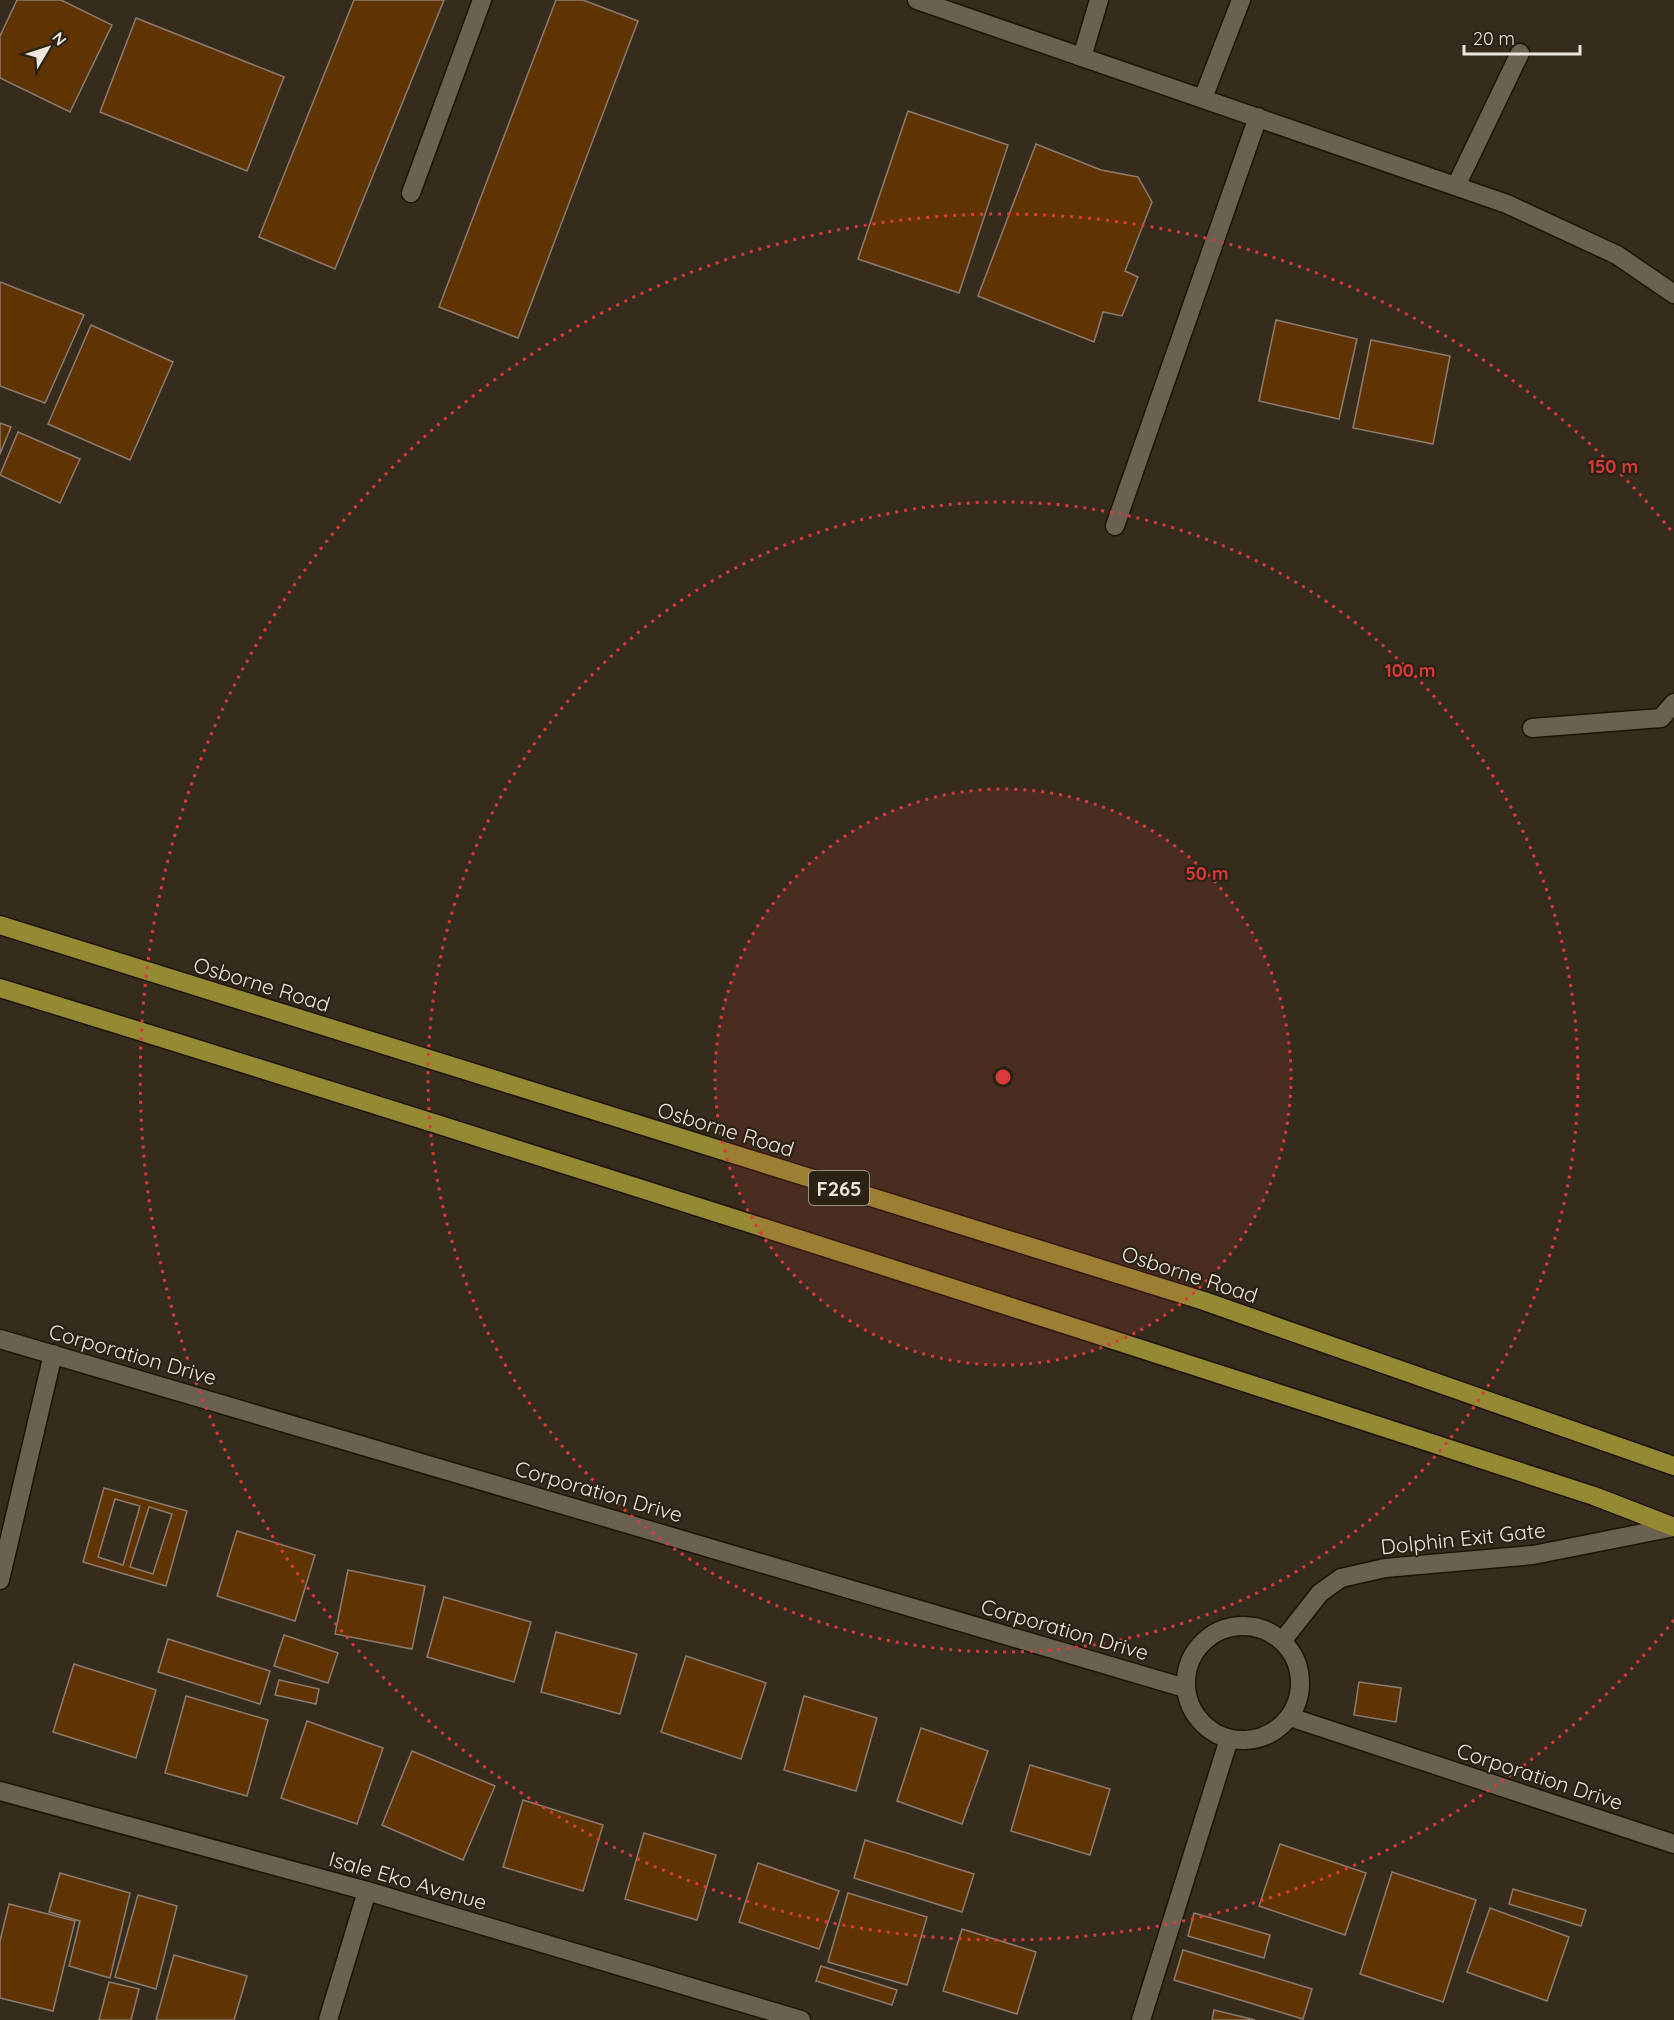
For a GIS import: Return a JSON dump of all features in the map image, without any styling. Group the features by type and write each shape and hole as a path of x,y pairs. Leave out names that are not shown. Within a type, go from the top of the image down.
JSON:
{"main road":[{"name":"Osborne Road","path":"0,925 1204,1301 1674,1466"},
{"path":"0,988 447,1125 1087,1329 1594,1496 1674,1527"}],"street":[{"path":"411,193 482,0"},
{"path":"917,0 1508,204 1617,255 1674,294"},
{"path":"1082,57 1099,0"},
{"path":"1203,98 1241,0"},
{"path":"1456,186 1520,53"},
{"path":"1115,526 1258,117"},
{"path":"1532,728 1661,718 1674,703"},
{"name":"Corporation Drive","path":"0,1339 1185,1688"},
{"path":"0,1580 53,1354"},
{"name":"Dolphin Exit Gate","path":"1282,1640 1320,1593 1341,1578 1385,1568 1533,1555 1674,1527"},
{"path":"1231,1626 1258,1626 1282,1640 1298,1663 1301,1691 1290,1717 1273,1733 1252,1740 1229,1739 1208,1728 1192,1710 1185,1688 1189,1660 1205,1638 1231,1626"},
{"name":"Corporation Drive","path":"1290,1717 1674,1844"},
{"path":"1141,2020 1229,1739"},
{"name":"Isale Eko Avenue","path":"0,1791 367,1891 801,2020"},
{"path":"328,2020 367,1891"}],"building":[{"path":"17,0 61,0 112,25 70,112 0,78 0,36"},
{"path":"354,0 444,0 335,269 259,237"},
{"path":"556,0 583,0 638,21 518,338 439,307"},
{"path":"136,18 284,77 247,171 100,112"},
{"path":"908,111 1008,145 959,293 858,259"},
{"path":"1036,144 1101,170 1138,177 1152,202 1125,271 1138,277 1122,316 1103,312 1094,342 978,296"},
{"path":"0,282 84,315 45,403 0,386"},
{"path":"1276,320 1357,339 1339,419 1259,401"},
{"path":"91,325 173,362 130,460 48,424"},
{"path":"1371,340 1450,356 1433,444 1353,428"},
{"path":"0,423 11,427 0,454"},
{"path":"18,432 80,459 60,503 0,475"},
{"path":"104,1488 187,1511 166,1586 83,1562","holes":["115,1499 140,1506 123,1565 98,1557","149,1507 172,1514 153,1574 130,1567"]},
{"path":"237,1531 315,1555 295,1621 217,1596"},
{"path":"348,1570 425,1586 412,1649 335,1634"},
{"path":"444,1597 531,1622 514,1682 427,1657"},
{"path":"556,1632 637,1654 620,1714 541,1692"},
{"path":"284,1635 338,1653 328,1683 274,1666"},
{"path":"168,1639 270,1671 260,1704 158,1672"},
{"path":"686,1656 766,1683 741,1759 661,1732"},
{"path":"74,1664 156,1690 136,1758 53,1732"},
{"path":"279,1680 319,1689 316,1704 275,1695"},
{"path":"1359,1682 1401,1688 1396,1722 1354,1715"},
{"path":"186,1696 268,1720 247,1796 165,1773"},
{"path":"804,1696 877,1718 856,1791 784,1770"},
{"path":"307,1721 383,1748 357,1824 281,1798"},
{"path":"921,1728 988,1751 962,1824 897,1801"},
{"path":"412,1751 495,1786 463,1860 382,1825"},
{"path":"1030,1765 1110,1789 1090,1855 1011,1831"},
{"path":"523,1800 603,1825 583,1891 503,1867"},
{"path":"644,1833 716,1855 697,1920 625,1899"},
{"path":"865,1840 974,1874 962,1912 854,1878"},
{"path":"1280,1844 1366,1873 1345,1935 1259,1906"},
{"path":"758,1863 839,1891 819,1949 739,1922"},
{"path":"1392,1872 1476,1900 1443,2002 1360,1974"},
{"path":"60,1873 130,1893 110,1978 69,1966 80,1921 49,1912"},
{"path":"1513,1889 1586,1910 1581,1926 1509,1904"},
{"path":"848,1893 927,1917 907,1985 828,1962"},
{"path":"138,1895 177,1906 156,1989 115,1977"},
{"path":"9,1904 75,1921 53,2011 0,1998 0,1941"},
{"path":"1490,1908 1569,1937 1547,2001 1467,1972"},
{"path":"1194,1913 1270,1935 1264,1958 1188,1936"},
{"path":"962,1929 1036,1952 1017,2014 943,1991"},
{"path":"1183,1950 1312,1989 1303,2019 1174,1980"},
{"path":"174,1955 247,1976 234,2020 156,2020"},
{"path":"821,1966 897,1990 892,2005 816,1981"},
{"path":"109,1982 139,1989 131,2020 99,2020"},
{"path":"1214,2010 1255,2020 1212,2020"}]}
